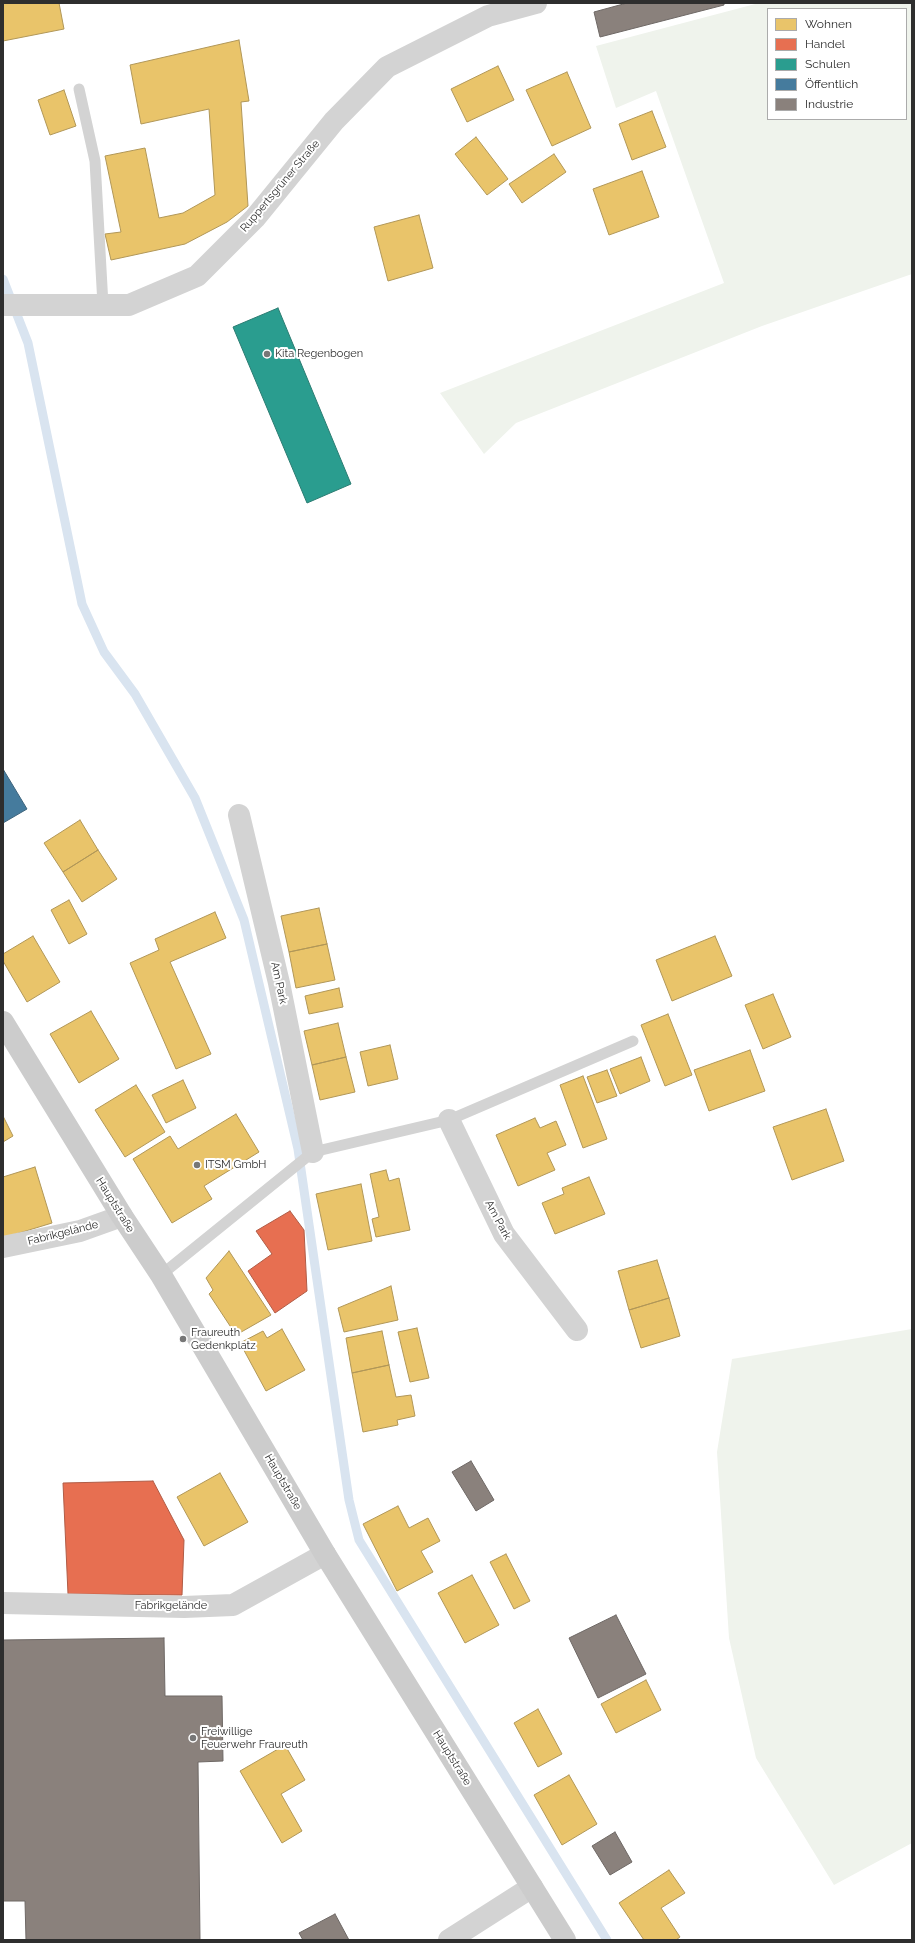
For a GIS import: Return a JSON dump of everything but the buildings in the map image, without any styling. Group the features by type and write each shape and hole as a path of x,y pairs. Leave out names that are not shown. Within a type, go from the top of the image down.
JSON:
{"main road":[{"name":"Hauptstraße","path":"3,1022 122,1216 161,1275 325,1554 566,1940"}],"street":[{"name":"Ruppertsgrüner Straße","path":"3,305 129,305 197,276 255,218 334,121 388,68 488,16 536,3"},
{"name":"Am Park","path":"240,816 279,982 313,1152"},
{"name":"Am Park","path":"449,1120 504,1234 577,1330"},
{"name":"Fabrikgelände","path":"3,1247 80,1231 122,1216"},
{"name":"Fabrikgelände","path":"3,1603 184,1607 233,1605 325,1554"},
{"path":"449,1940 532,1887"}],"lane":[{"path":"79,89 95,161 103,305"},
{"path":"161,1275 313,1152 449,1120 634,1041"}],"shaded area":[{"path":"759,3 912,3 912,274 762,326 516,423 484,454 440,393 724,283 656,91 616,108 596,46"},
{"path":"912,1329 912,1843 834,1885 756,1758 729,1638 717,1452 732,1359"}],"waterway":[{"path":"3,279 28,343 82,604 104,652 135,694 195,798 244,920 298,1149 349,1500 359,1540 607,1940"}],"place":[{"name":"Kita Regenbogen","path":"267,354"},
{"name":"ITSM GmbH","path":"197,1165"},
{"name":"Fraureuth Gedenkplatz","path":"183,1339"},
{"name":"Freiwillige Feuerwehr Fraureuth","path":"193,1738"}]}
